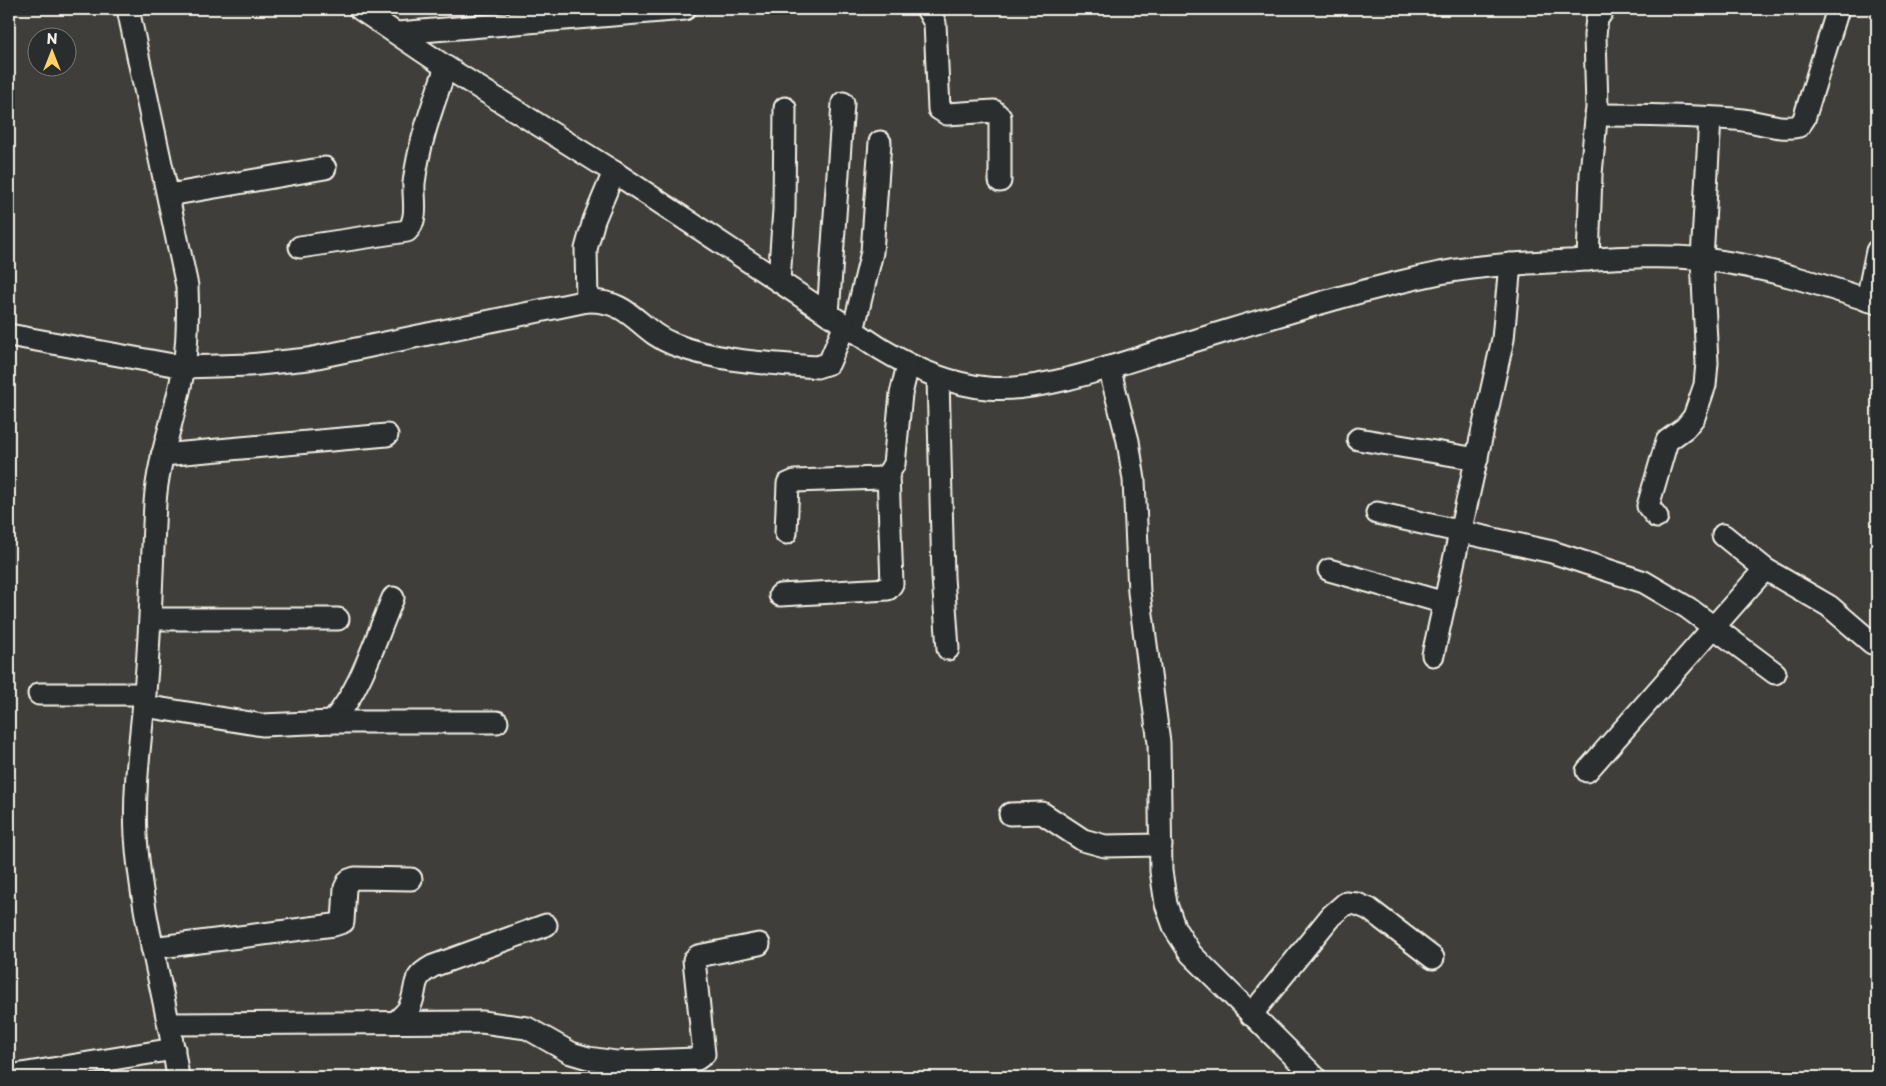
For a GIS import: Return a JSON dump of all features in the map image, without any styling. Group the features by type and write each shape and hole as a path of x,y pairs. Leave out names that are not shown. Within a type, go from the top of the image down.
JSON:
{"street":[{"path":"128,9 187,286 188,322 184,367 162,455 155,501 151,619 137,789 136,834 146,920 170,1024 178,1077"},
{"path":"360,9 446,67 614,172 908,365 958,383 989,388 1042,384 1109,367 1317,303 1442,273 1510,264 1665,257 1702,259 1745,266 1810,281 1872,301 1877,251"},
{"path":"398,33 607,13 685,9"},
{"path":"927,9 935,23 939,109 947,114 994,111 998,113 1000,117 1000,181"},
{"path":"1588,260 1591,174 1596,115 1595,35 1597,19 1604,9"},
{"path":"1596,115 1664,115 1737,119 1783,127 1794,127 1802,123 1838,9"},
{"path":"300,247 407,231 411,227 414,218 414,185 420,146 446,67"},
{"path":"842,323 843,103"},
{"path":"779,280 784,210 785,108"},
{"path":"1657,518 1648,506 1667,441 1685,428 1694,417 1705,385 1706,363 1702,259 1710,118"},
{"path":"9,334 184,367 257,364 308,359 587,301 602,301 619,306 647,329 672,344 733,360 823,366 829,363 834,355 842,323 872,252 880,142"},
{"path":"169,195 324,168"},
{"path":"587,301 586,249 594,220 614,172"},
{"path":"1433,655 1503,339 1510,264"},
{"path":"786,533 788,484 795,481 880,478 888,474 894,464 902,394 908,365"},
{"path":"1109,367 1128,441 1134,480 1139,592 1159,743 1161,872 1166,904 1175,929 1191,954 1315,1077"},
{"path":"938,377 943,577 948,648"},
{"path":"162,455 387,436"},
{"path":"1358,439 1477,459"},
{"path":"780,595 888,589 892,584 888,474"},
{"path":"1377,514 1552,552 1644,582 1688,608 1775,673"},
{"path":"1723,535 1765,569 1828,606 1872,644"},
{"path":"1587,771 1765,569"},
{"path":"1329,570 1445,603"},
{"path":"332,722 349,700 393,598"},
{"path":"151,619 338,619"},
{"path":"39,694 144,701 262,725 332,722 497,722"},
{"path":"1010,814 1042,813 1083,840 1105,846 1160,845"},
{"path":"152,948 334,925 344,922 345,888 349,880 355,878 412,880"},
{"path":"1251,1015 1331,916 1346,903 1357,904 1369,909 1433,958"},
{"path":"396,1022 411,1004 415,981 420,973 433,966 546,925"},
{"path":"170,1024 396,1022 506,1024 527,1028 571,1053 588,1058 616,1062 697,1059 704,1054 694,960 698,956 759,944"},
{"path":"9,1076 174,1049"}]}
